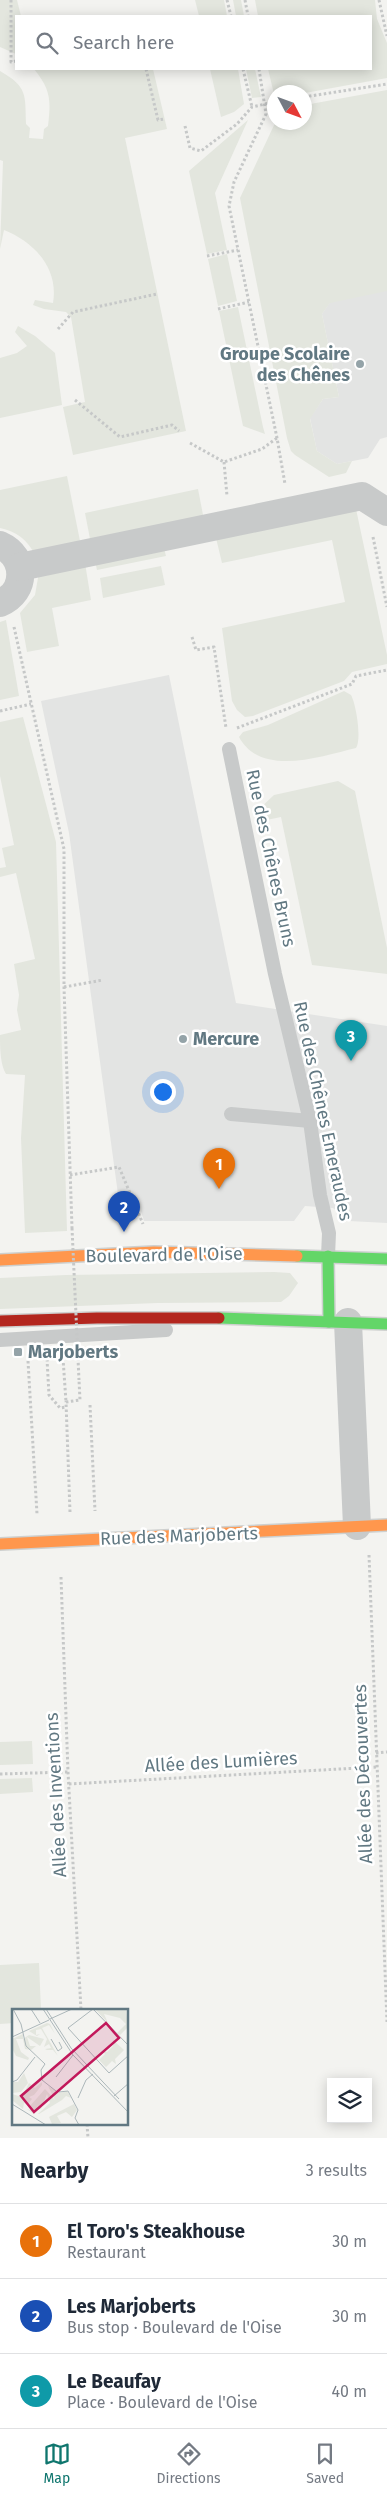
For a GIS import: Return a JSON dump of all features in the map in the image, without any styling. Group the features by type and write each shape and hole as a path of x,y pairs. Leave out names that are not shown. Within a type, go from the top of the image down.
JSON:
{"main road":[{"name":"Boulevard de l'Oise","path":"0,1260 154,1252 387,1258"},
{"path":"328,1256 338,1322"},
{"path":"0,1321 106,1316 240,1318 387,1324"},
{"name":"Rue des Marjoberts","path":"0,1544 387,1525"}],"street":[{"path":"20,567 362,496 377,506"},
{"path":"0,545 14,555 20,567 19,584 13,595 2,602"},
{"path":"387,1310 387,1324"},
{"path":"338,1322 363,1526"}],"lane":[{"name":"Rue des Chênes Bruns","path":"229,749 276,974"},
{"name":"Rue des Chênes Emeraudes","path":"276,974 310,1121 320,1195 329,1232 328,1256"},
{"path":"231,1114 310,1121"},
{"path":"0,1340 194,1328 240,1318"}],"path":[{"path":"11,0 12,62 15,60"},
{"path":"228,0 231,15"},
{"path":"245,0 248,15"},
{"path":"379,0 387,36"},
{"path":"146,70 158,120 164,119"},
{"path":"243,70 252,107"},
{"path":"259,70 266,104 263,122 230,192 229,206 277,438 289,512"},
{"path":"312,96 387,84"},
{"path":"185,126 190,148 200,151 236,124 252,107 266,104"},
{"path":"207,256 238,250"},
{"path":"58,329 72,312 157,294"},
{"path":"218,309 249,302"},
{"path":"75,400 120,436 172,425 180,431"},
{"path":"190,443 224,462 262,449 277,438"},
{"path":"377,506 387,607"},
{"path":"2,602 12,615 64,849 64,987 80,1400 66,1402"},
{"path":"192,637 196,650 214,647 226,730 242,727 352,684 356,676 387,670"},
{"path":"0,711 31,704"},
{"path":"64,987 103,980"},
{"path":"70,1176 120,1167 154,1252"},
{"path":"28,1354 37,1520"},
{"path":"63,1356 70,1511"},
{"path":"47,1364 49,1395 60,1408 66,1407"},
{"path":"90,1405 95,1516"},
{"name":"Allée des Découvertes","path":"363,1526 376,1752 387,2022"},
{"name":"Allée des Inventions","path":"61,1578 68,1772 81,2009"},
{"path":"376,1752 387,1752"},
{"name":"Allée des Lumières","path":"69,1784 376,1767"},
{"path":"0,1774 68,1772"}],"shaded area":[{"path":"0,0 17,0 21,15 15,15 15,54 0,47"},
{"path":"195,0 224,0 227,15 199,15"},
{"path":"233,0 241,0 244,15 236,15"},
{"path":"255,0 375,0 377,19 387,43 387,78 312,92 312,85 272,85 268,70 372,70 372,15 258,15"},
{"path":"35,70 153,70 167,129 125,138 186,431 73,455 63,407 85,402 71,317 66,312 44,309 33,305 35,300 53,303 54,290 48,268 34,249 15,235 4,230 0,249 3,161 0,160 0,71 16,82 23,93 26,124 30,128 29,138 43,139 44,129 48,126 49,102 47,89"},
{"path":"210,70 238,70 244,104 234,112 221,117"},
{"path":"246,70 255,70 261,97 252,98"},
{"path":"387,90 387,291 330,303 322,314 339,397 323,399 310,419 317,451 337,464 352,461 346,473 329,477 291,451 240,198 272,130 312,130 312,104"},
{"path":"248,120 215,193 227,250 207,254 189,171"},
{"name":"Groupe Scolaire des Chênes","path":"387,220 387,437 380,439 368,458 337,464 317,451 310,418 323,399 339,397 322,314"},
{"path":"227,254 237,301 218,306 208,259"},
{"path":"238,307 265,434 243,426 219,311"},
{"path":"18,326 35,336 55,353 62,405 0,418 0,358 17,353 27,346 15,332"},
{"path":"67,476 81,546 35,555 21,537 11,531 0,528 0,490"},
{"path":"198,489 204,520 91,544 85,513"},
{"path":"356,509 387,655 387,664 352,672 344,681 253,716 245,717 237,710 232,701 222,628 345,602 332,540 222,563 216,538"},
{"path":"164,548 166,556 97,570 95,561"},
{"path":"85,563 91,600 52,608 59,646 27,652 20,613 35,595 39,572"},
{"path":"161,566 165,585 103,598 100,578"},
{"path":"6,620 19,696 0,700 0,622"},
{"path":"169,675 236,1003 387,1026 387,1223 349,1221 333,1208 305,1206 294,1221 144,1221 140,1208 120,1209 69,833 41,701"},
{"path":"344,691 351,695 356,713 358,744 356,748 310,759 277,761 262,757 249,750 239,737 243,732 268,725"},
{"path":"23,717 56,842 67,1231 25,1233 21,1138 25,1075 6,1074 0,1050 0,1035 21,1030 17,1010 19,995 14,964 35,959 16,873 0,877 0,868 6,867 2,848 14,845 0,776 0,722"},
{"path":"338,781 355,791 387,948 387,974 312,965 281,817 257,822 256,812 274,795"},
{"path":"290,1273 298,1283 289,1296 281,1302 158,1303 0,1309 0,1278 66,1275"},
{"path":"32,1741 33,1764 0,1765 0,1742"},
{"path":"32,1778 33,1792 0,1794 0,1779"},
{"path":"39,1963 41,2009 12,2009 12,2023 0,2024 0,1965"}],"traffic: fast":[{"path":"297,1256 387,1259"},
{"path":"328,1256 329,1322"},
{"path":"219,1318 387,1324"}],"traffic: slow":[{"path":"0,1260 154,1252 297,1256"},
{"path":"0,1544 387,1525"}],"traffic: jam":[{"path":"0,1321 97,1318 219,1318"}],"place":[{"name":"Groupe Scolaire des Chênes","path":"360,364"},
{"name":"Mercure","path":"183,1039"},
{"name":"Le Beaufay","path":"351,1061"},
{"name":"El Toro's Steakhouse","path":"219,1189"},
{"name":"Les Marjoberts","path":"124,1232"},
{"name":"Marjoberts","path":"18,1352"}]}
